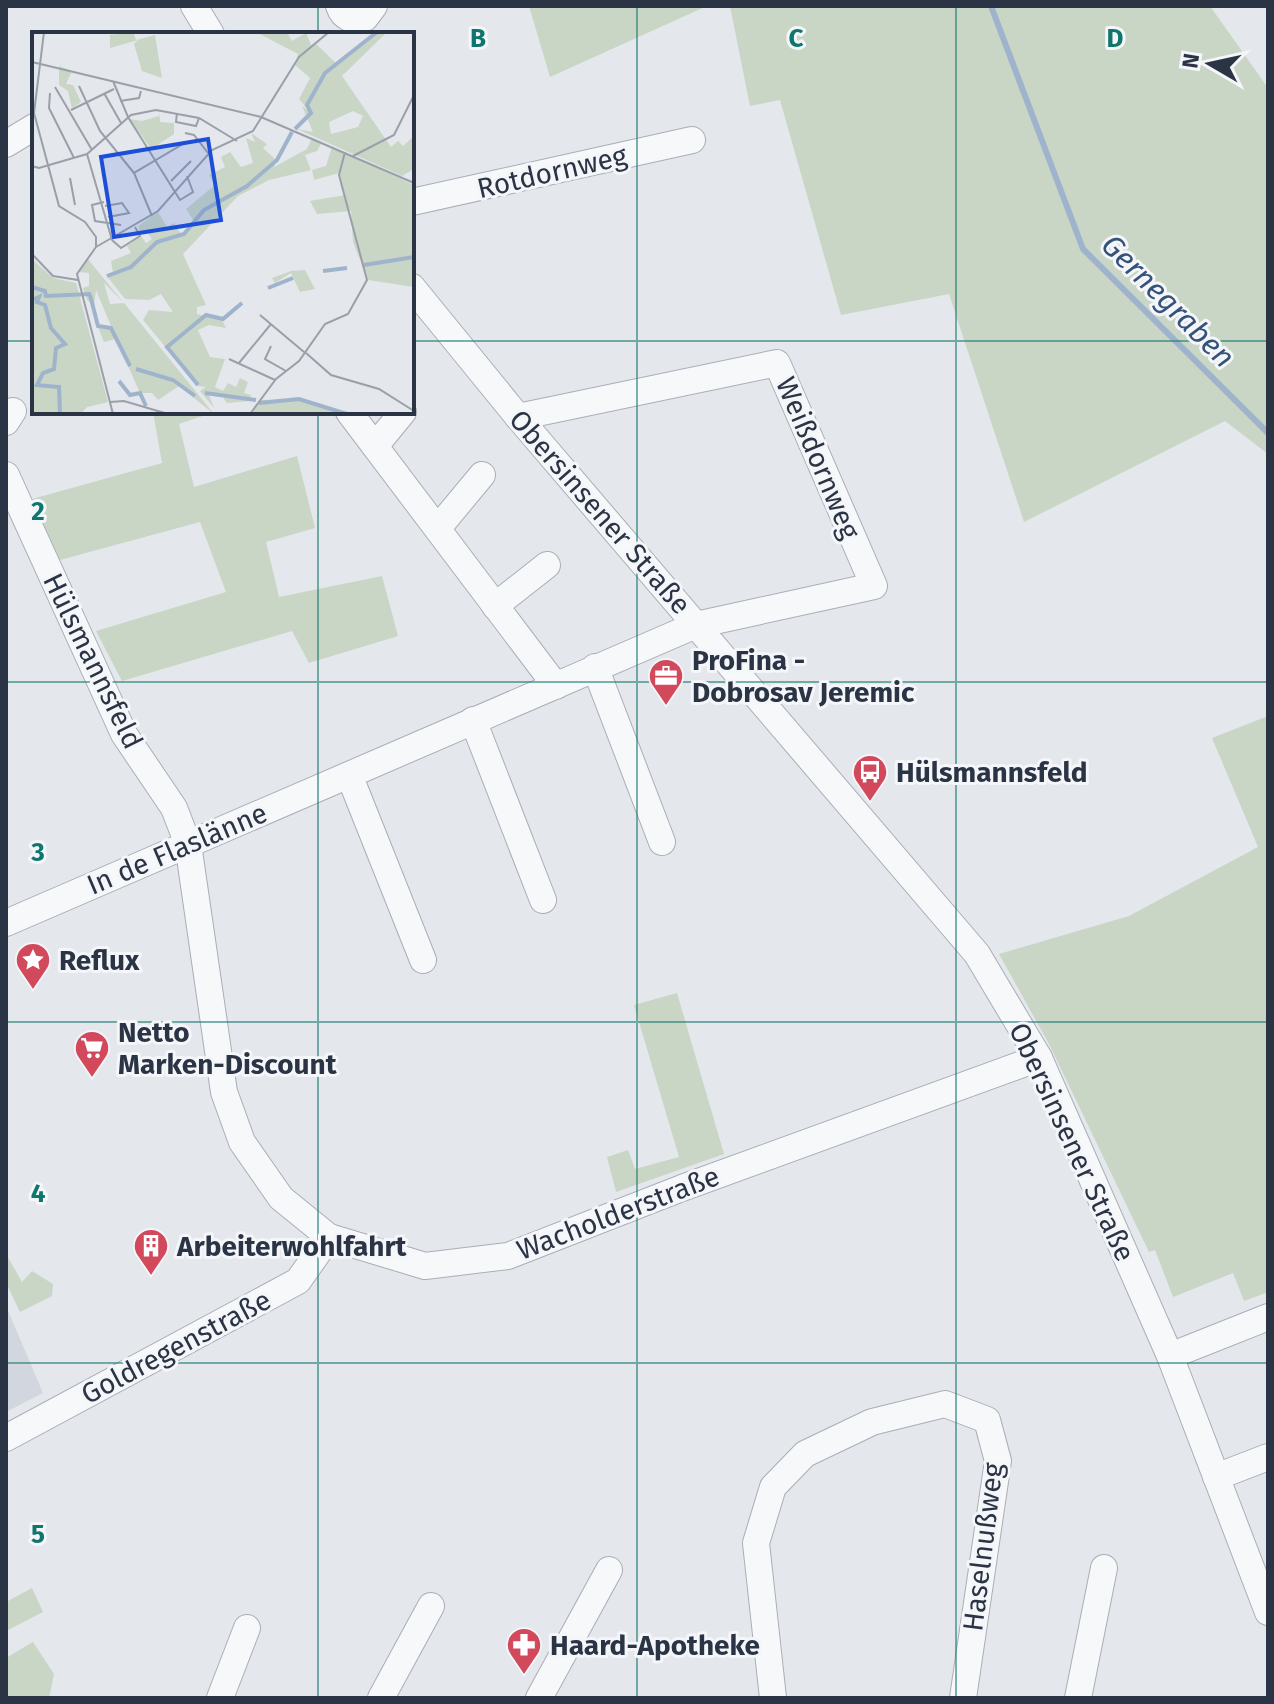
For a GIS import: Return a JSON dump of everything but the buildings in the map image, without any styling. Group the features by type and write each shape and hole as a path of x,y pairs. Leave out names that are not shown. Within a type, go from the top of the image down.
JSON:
{"street":[{"path":"194,6 208,32"},
{"path":"6,144 32,128"},
{"name":"Rotdornweg","path":"414,202 692,140"},
{"name":"Obersinsener Straße","path":"414,289 518,417 977,954 1039,1058 1170,1356 1268,1612"},
{"name":"Weißdornweg","path":"518,417 777,363 874,586 696,625"},
{"path":"351,414 556,686"},
{"path":"375,446 401,414"},
{"name":"Hülsmannsfeld","path":"6,475 124,734 174,808 188,844"},
{"path":"438,528 482,475"},
{"path":"495,606 547,565"},
{"name":"In de Flaslänne","path":"6,923 696,625"},
{"path":"595,667 662,842"},
{"path":"473,720 543,900"},
{"path":"350,777 423,960"},
{"name":"Wacholderstraße","path":"188,844 224,1092 242,1142 281,1198 329,1237 425,1266 508,1256 682,1188 1039,1058"},
{"name":"Goldregenstraße","path":"6,1438 298,1281 329,1237"},
{"path":"1170,1356 1268,1317"},
{"name":"Haselnußweg","path":"773,1698 756,1543 773,1487 805,1454 872,1422 945,1404 987,1420 998,1461 963,1698"},
{"path":"1216,1477 1268,1457"},
{"path":"1078,1698 1104,1568"},
{"path":"539,1698 609,1570"},
{"path":"381,1698 431,1606"},
{"path":"220,1698 247,1628"}],"shaded area":[{"path":"6,1306 43,1393 6,1412"}],"green space":[{"path":"529,6 707,6 550,77"},
{"path":"730,6 1210,6 1268,88 1268,454 1225,421 1024,522 949,294 841,315 780,100 750,106"},
{"path":"153,414 208,414 179,424 194,487 297,456 315,528 266,542 279,597 382,576 398,636 309,663 292,631 122,681 96,631 226,592 200,522 60,560 32,499 162,463"},
{"path":"1268,716 1268,1292 1244,1301 1233,1273 1173,1297 1155,1250 1149,1252 1049,1044 999,954 1129,916 1258,847 1212,738"},
{"path":"677,993 724,1154 616,1192 607,1157 628,1150 635,1169 679,1157 634,1005"},
{"path":"6,1254 22,1282 32,1271 53,1284 52,1296 20,1312 6,1283"},
{"path":"32,1588 43,1612 6,1631 6,1602"},
{"path":"33,1642 54,1674 49,1698 6,1698 6,1658"}],"waterway":[{"name":"Gernegraben","path":"991,6 1083,249 1268,433"}],"place":[{"name":"ProFina - Dobrosav Jeremic","path":"666,707"},
{"name":"Hülsmannsfeld","path":"870,803"},
{"name":"Reflux","path":"33,991"},
{"name":"Netto Marken-Discount","path":"92,1079"},
{"name":"Arbeiterwohlfahrt","path":"151,1277"},
{"name":"Haard-Apotheke","path":"524,1676"}]}
